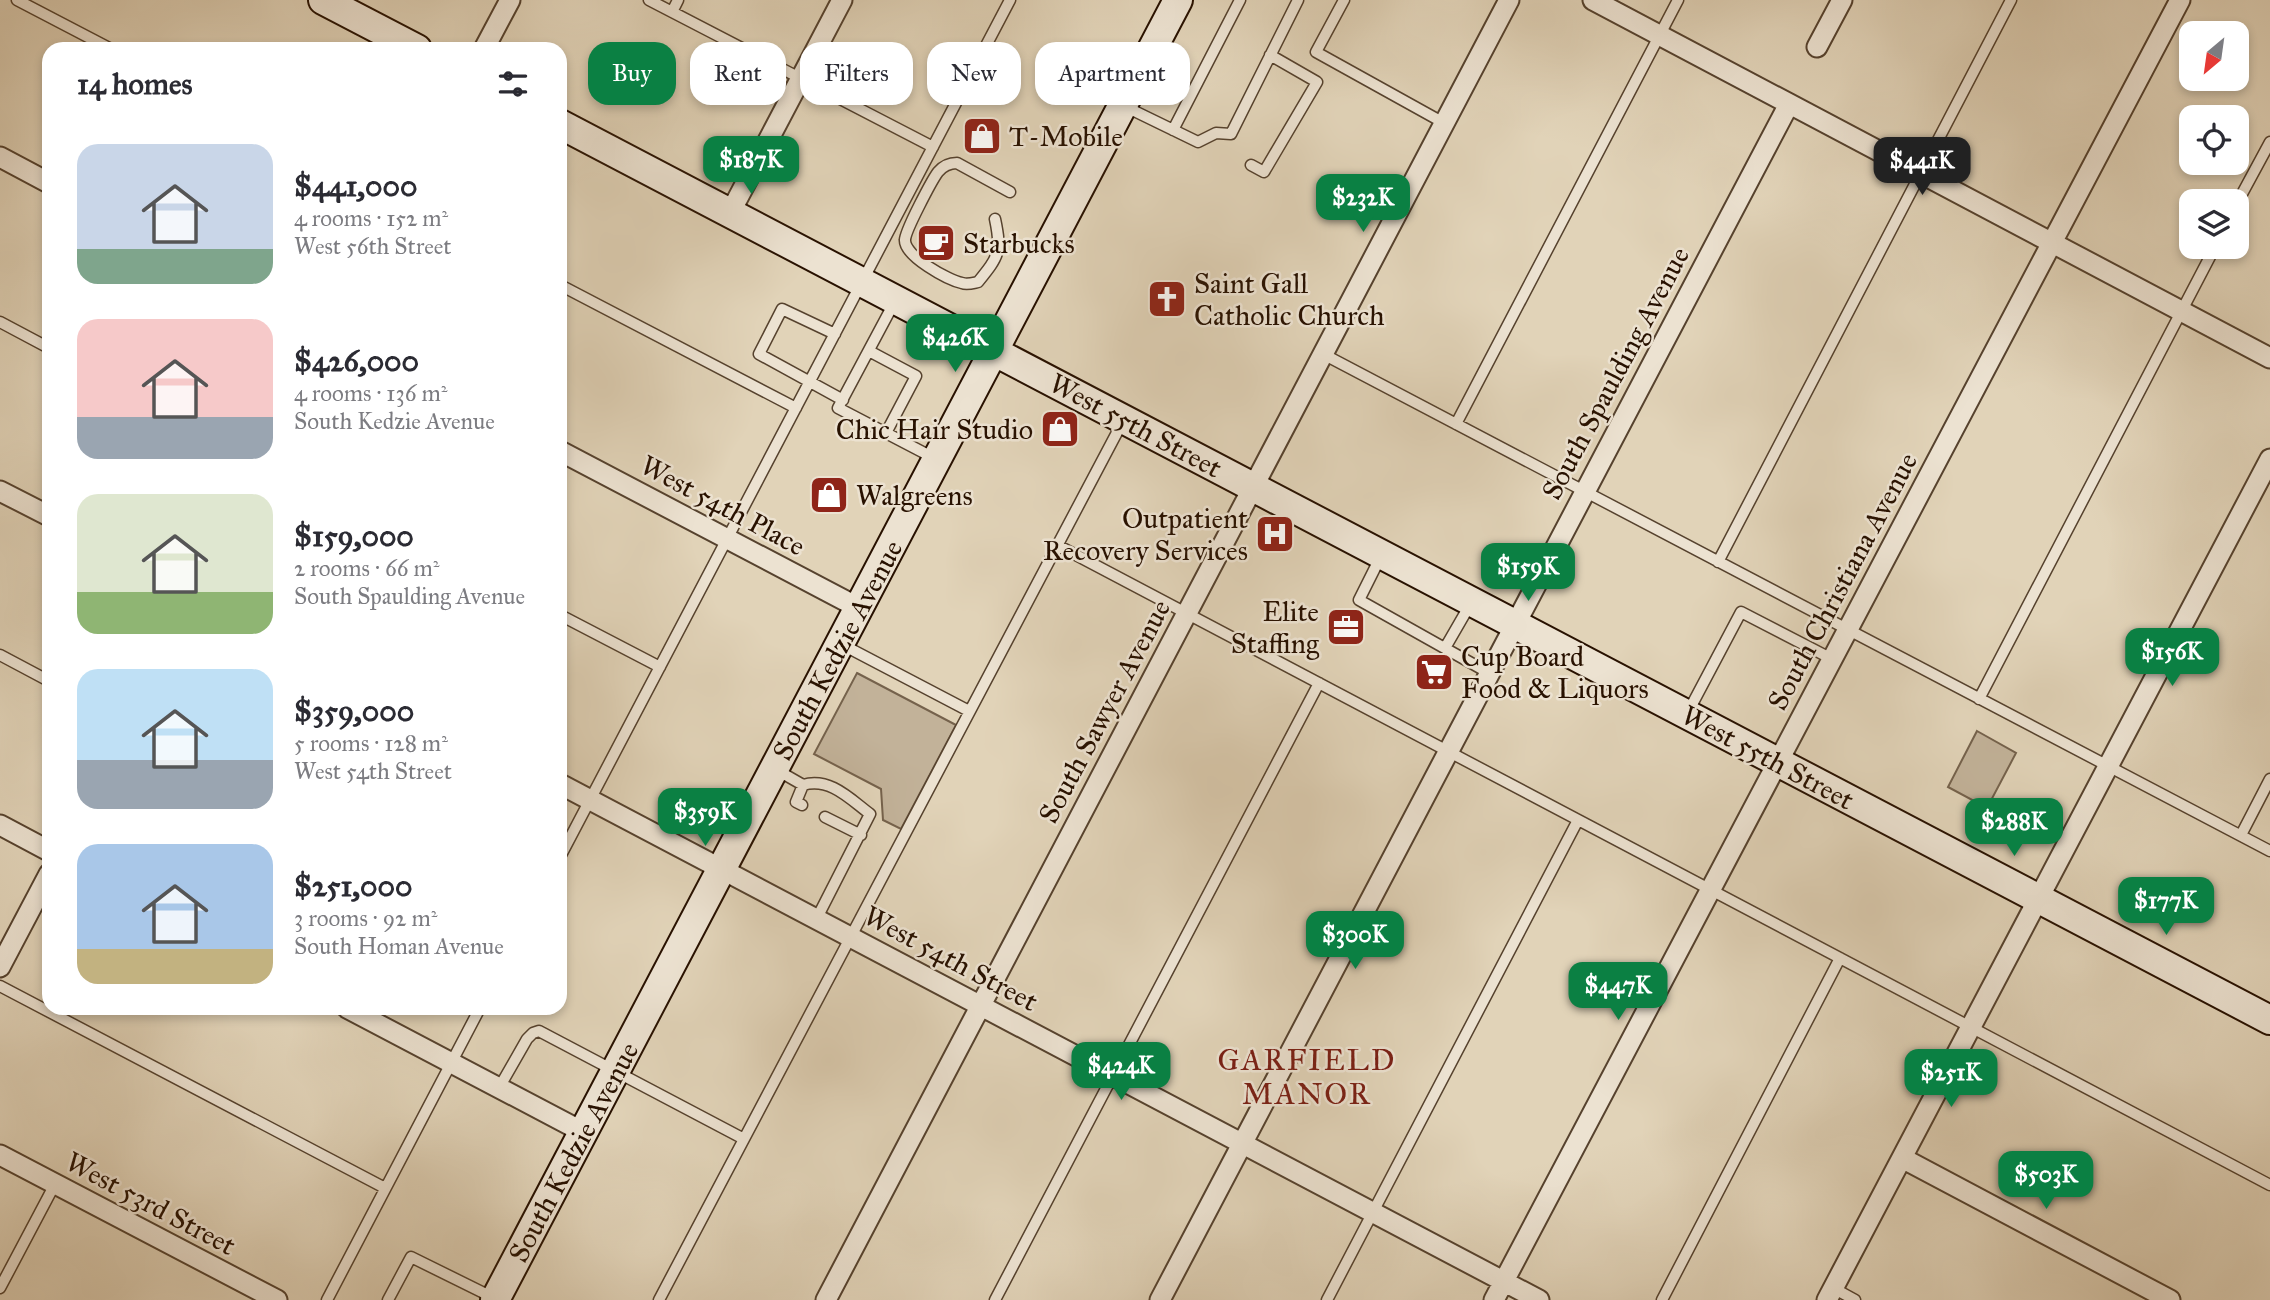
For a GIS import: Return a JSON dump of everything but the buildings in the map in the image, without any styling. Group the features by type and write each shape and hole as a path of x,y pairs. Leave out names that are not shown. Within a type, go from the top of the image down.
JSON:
{"main road":[{"path":"323,0 404,42"},
{"name":"South Kedzie Avenue","path":"495,1300 1178,0"},
{"name":"West 55th Street","path":"567,128 2270,1020"}],"street":[{"path":"488,42 510,0"},
{"path":"820,42 842,0"},
{"name":"South Sawyer Avenue","path":"826,1300 1509,0"},
{"path":"1593,0 2270,358"},
{"path":"1817,47 1842,0"},
{"name":"South Christiana Avenue","path":"1494,1300 2180,0"},
{"path":"730,213 800,80"},
{"name":"South Spaulding Avenue","path":"1160,1300 1789,104"},
{"path":"0,157 42,179"},
{"name":"West 54th Place","path":"567,455 859,608"},
{"path":"1830,1294 2270,459"},
{"path":"0,491 42,512"},
{"name":"West 54th Street","path":"567,787 1539,1300"},
{"path":"0,825 42,847"},
{"path":"0,967 42,887"},
{"path":"360,1015 583,1132"},
{"name":"West 53rd Street","path":"0,1155 277,1300"},
{"path":"1902,1158 2170,1300"}],"lane":[{"path":"17,0 98,42"},
{"path":"649,0 800,77"},
{"path":"672,12 678,0"},
{"path":"567,843 1010,0"},
{"path":"1172,130 1240,0"},
{"path":"1124,106 1198,142 1216,133 1231,134 1298,0"},
{"path":"1344,0 1316,52 1444,123"},
{"path":"1455,424 1678,0"},
{"path":"1718,562 2011,0"},
{"path":"1251,165 1264,172 1317,82 1270,55"},
{"path":"853,105 933,147"},
{"path":"2245,189 2270,142"},
{"path":"995,219 1000,242 990,268 978,282 962,283 930,268 909,253 905,241 908,229 938,171 948,163 957,163 1010,192"},
{"path":"1979,699 2208,259"},
{"path":"567,289 796,408"},
{"path":"896,299 838,408 937,460"},
{"path":"835,334 782,309 759,354 843,400"},
{"path":"0,322 42,344"},
{"path":"869,351 916,376 886,433"},
{"path":"1323,354 2270,851"},
{"path":"659,1300 1124,419"},
{"path":"1057,545 2270,1185"},
{"path":"1382,554 1359,600 1489,673"},
{"path":"1445,648 1472,601"},
{"path":"1687,714 1741,612 1832,659"},
{"path":"567,619 660,667"},
{"path":"841,644 969,711"},
{"path":"0,655 42,677"},
{"path":"995,1300 1319,683"},
{"path":"775,769 808,784 830,785 870,814 817,919"},
{"path":"2241,835 2270,779"},
{"path":"802,805 796,802 808,784"},
{"path":"825,817 861,835"},
{"path":"1327,1300 1578,820"},
{"path":"1662,1300 1840,958"},
{"path":"0,986 42,1008"},
{"path":"55,1015 385,1188"},
{"path":"327,1300 476,1015"},
{"path":"499,1088 527,1039 539,1031 744,1139"},
{"path":"0,1289 55,1184"},
{"path":"388,1300 411,1257 495,1300"},
{"path":"1830,1294 1855,1300"}],"shaded area":[{"path":"857,673 956,725 901,829 883,820 881,789 814,754"},
{"path":"1977,731 2016,753 1987,808 1948,787"}],"place":[{"name":"T-Mobile","path":"982,136"},
{"name":"Starbucks","path":"936,243"},
{"name":"Saint Gall Catholic Church","path":"1167,299"},
{"name":"Chic Hair Studio","path":"1060,429"},
{"name":"Walgreens","path":"829,495"},
{"name":"Outpatient Recovery Services","path":"1275,534"},
{"name":"Elite Staffing","path":"1346,627"},
{"name":"Cup Board Food & Liquors","path":"1434,672"}],"district":[{"name":"GARFIELD MANOR","path":"1307,1077"}]}
